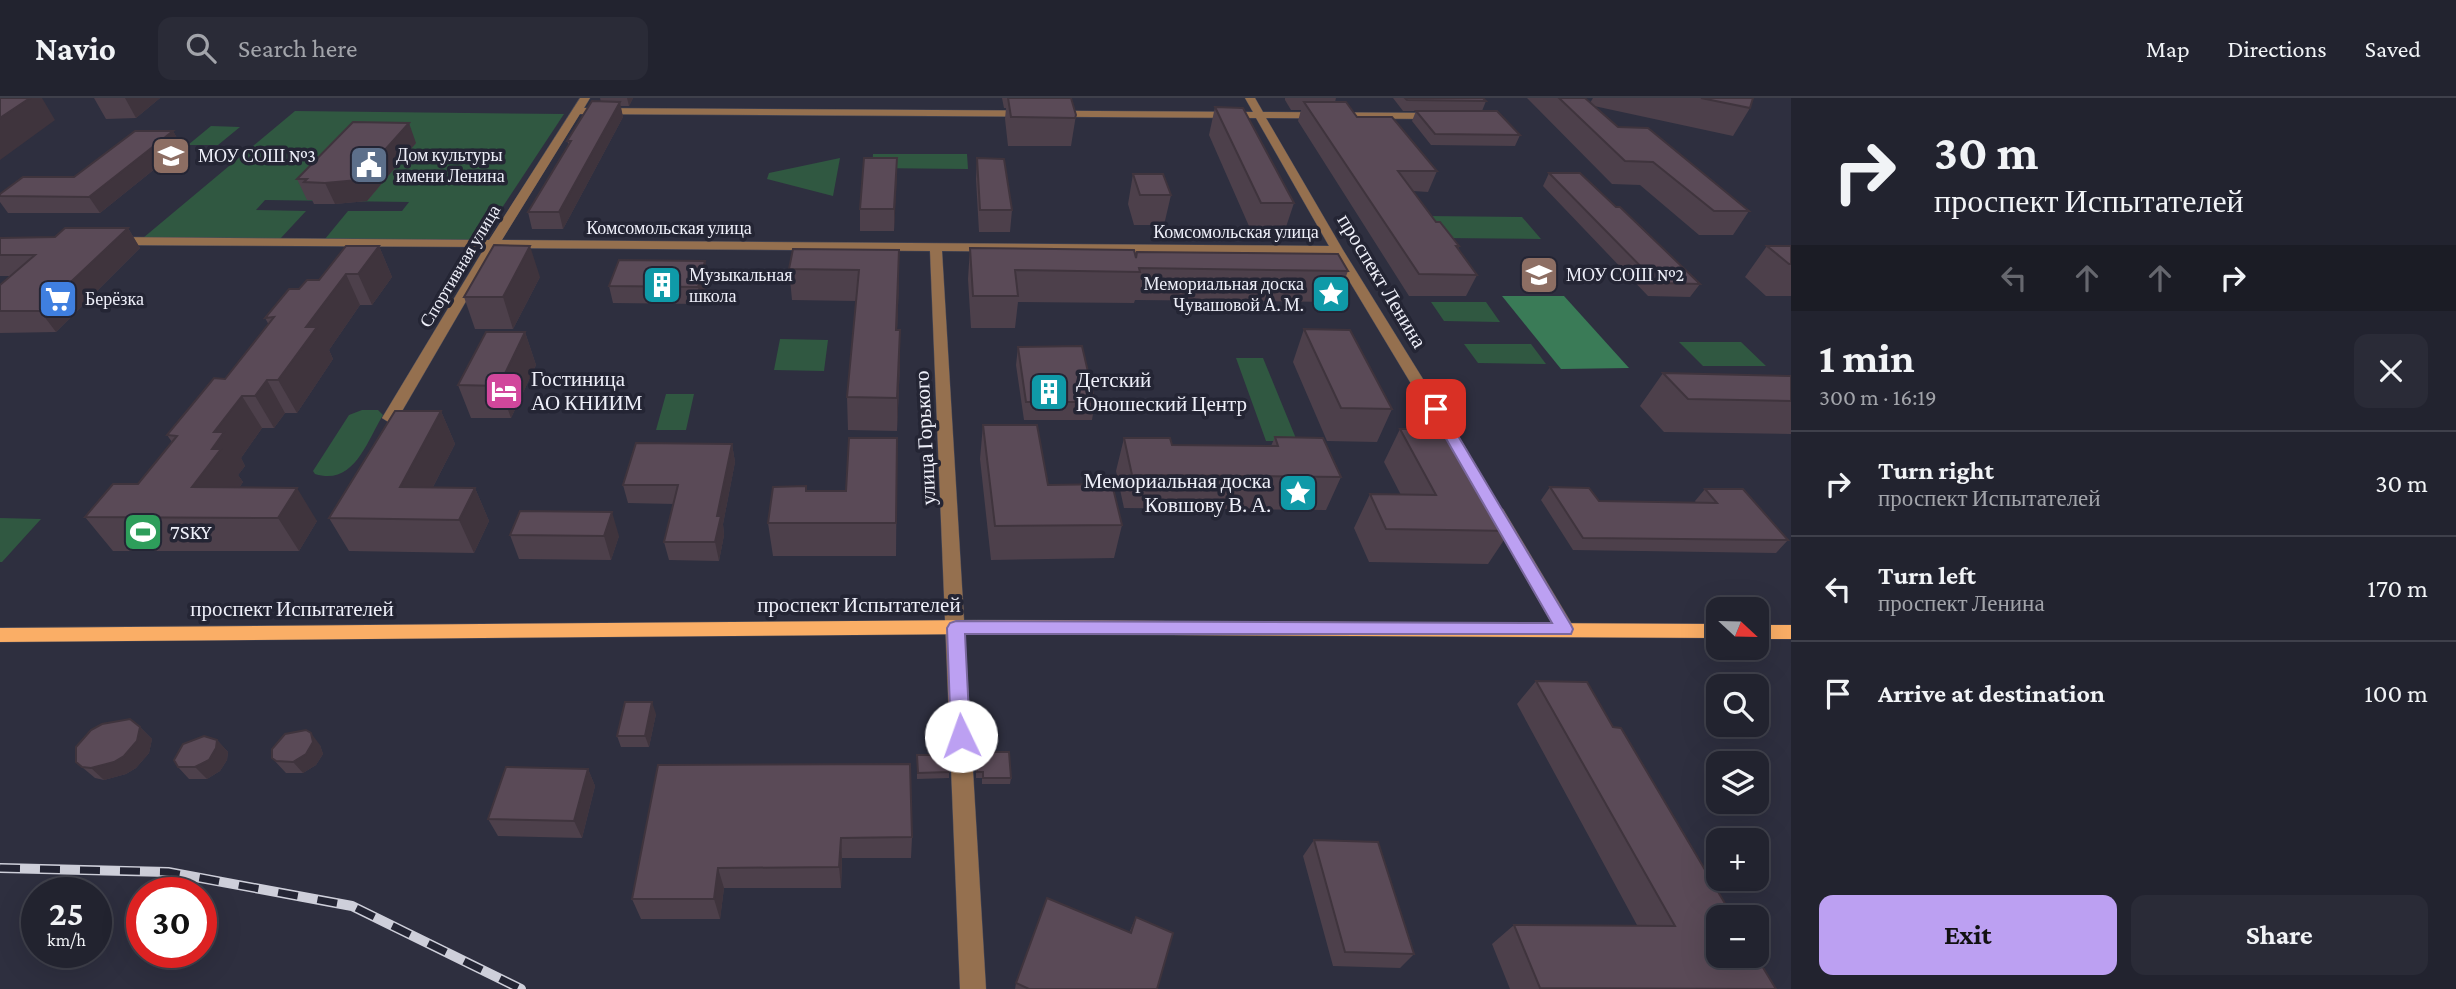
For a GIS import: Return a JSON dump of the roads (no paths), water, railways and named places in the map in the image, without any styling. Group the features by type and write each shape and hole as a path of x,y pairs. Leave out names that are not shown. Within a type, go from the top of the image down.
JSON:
{"main road":[{"name":"проспект Испытателей","path":"0,635 956,628 1706,631"},
{"path":"1769,632 1791,632"}],"street":[{"name":"Спортивная улица","path":"390,418 493,244 584,98"},
{"name":"проспект Ленина","path":"1250,98 1337,250 1469,466"},
{"path":"577,111 1454,116"},
{"name":"Комсомольская улица","path":"96,241 1337,250"},
{"name":"улица Горького","path":"936,247 972,989"},
{"path":"1490,502 1565,629"}],"railway":[{"path":"0,868 168,872 352,906 521,989"}],"place":[{"name":"МОУ СОШ №3","path":"171,156"},
{"name":"Дом культуры имени Ленина","path":"369,165"},
{"name":"МОУ СОШ №2","path":"1539,275"},
{"name":"Музыкальная школа","path":"662,285"},
{"name":"Мемориальная доска Чувашовой А. М.","path":"1331,294"},
{"name":"Берёзка","path":"58,299"},
{"name":"Гостиница АО КНИИМ","path":"504,391"},
{"name":"Детский Юношеский Центр","path":"1049,392"},
{"name":"Мемориальная доска Ковшову В. А.","path":"1298,493"},
{"name":"7SKY","path":"143,532"}]}
